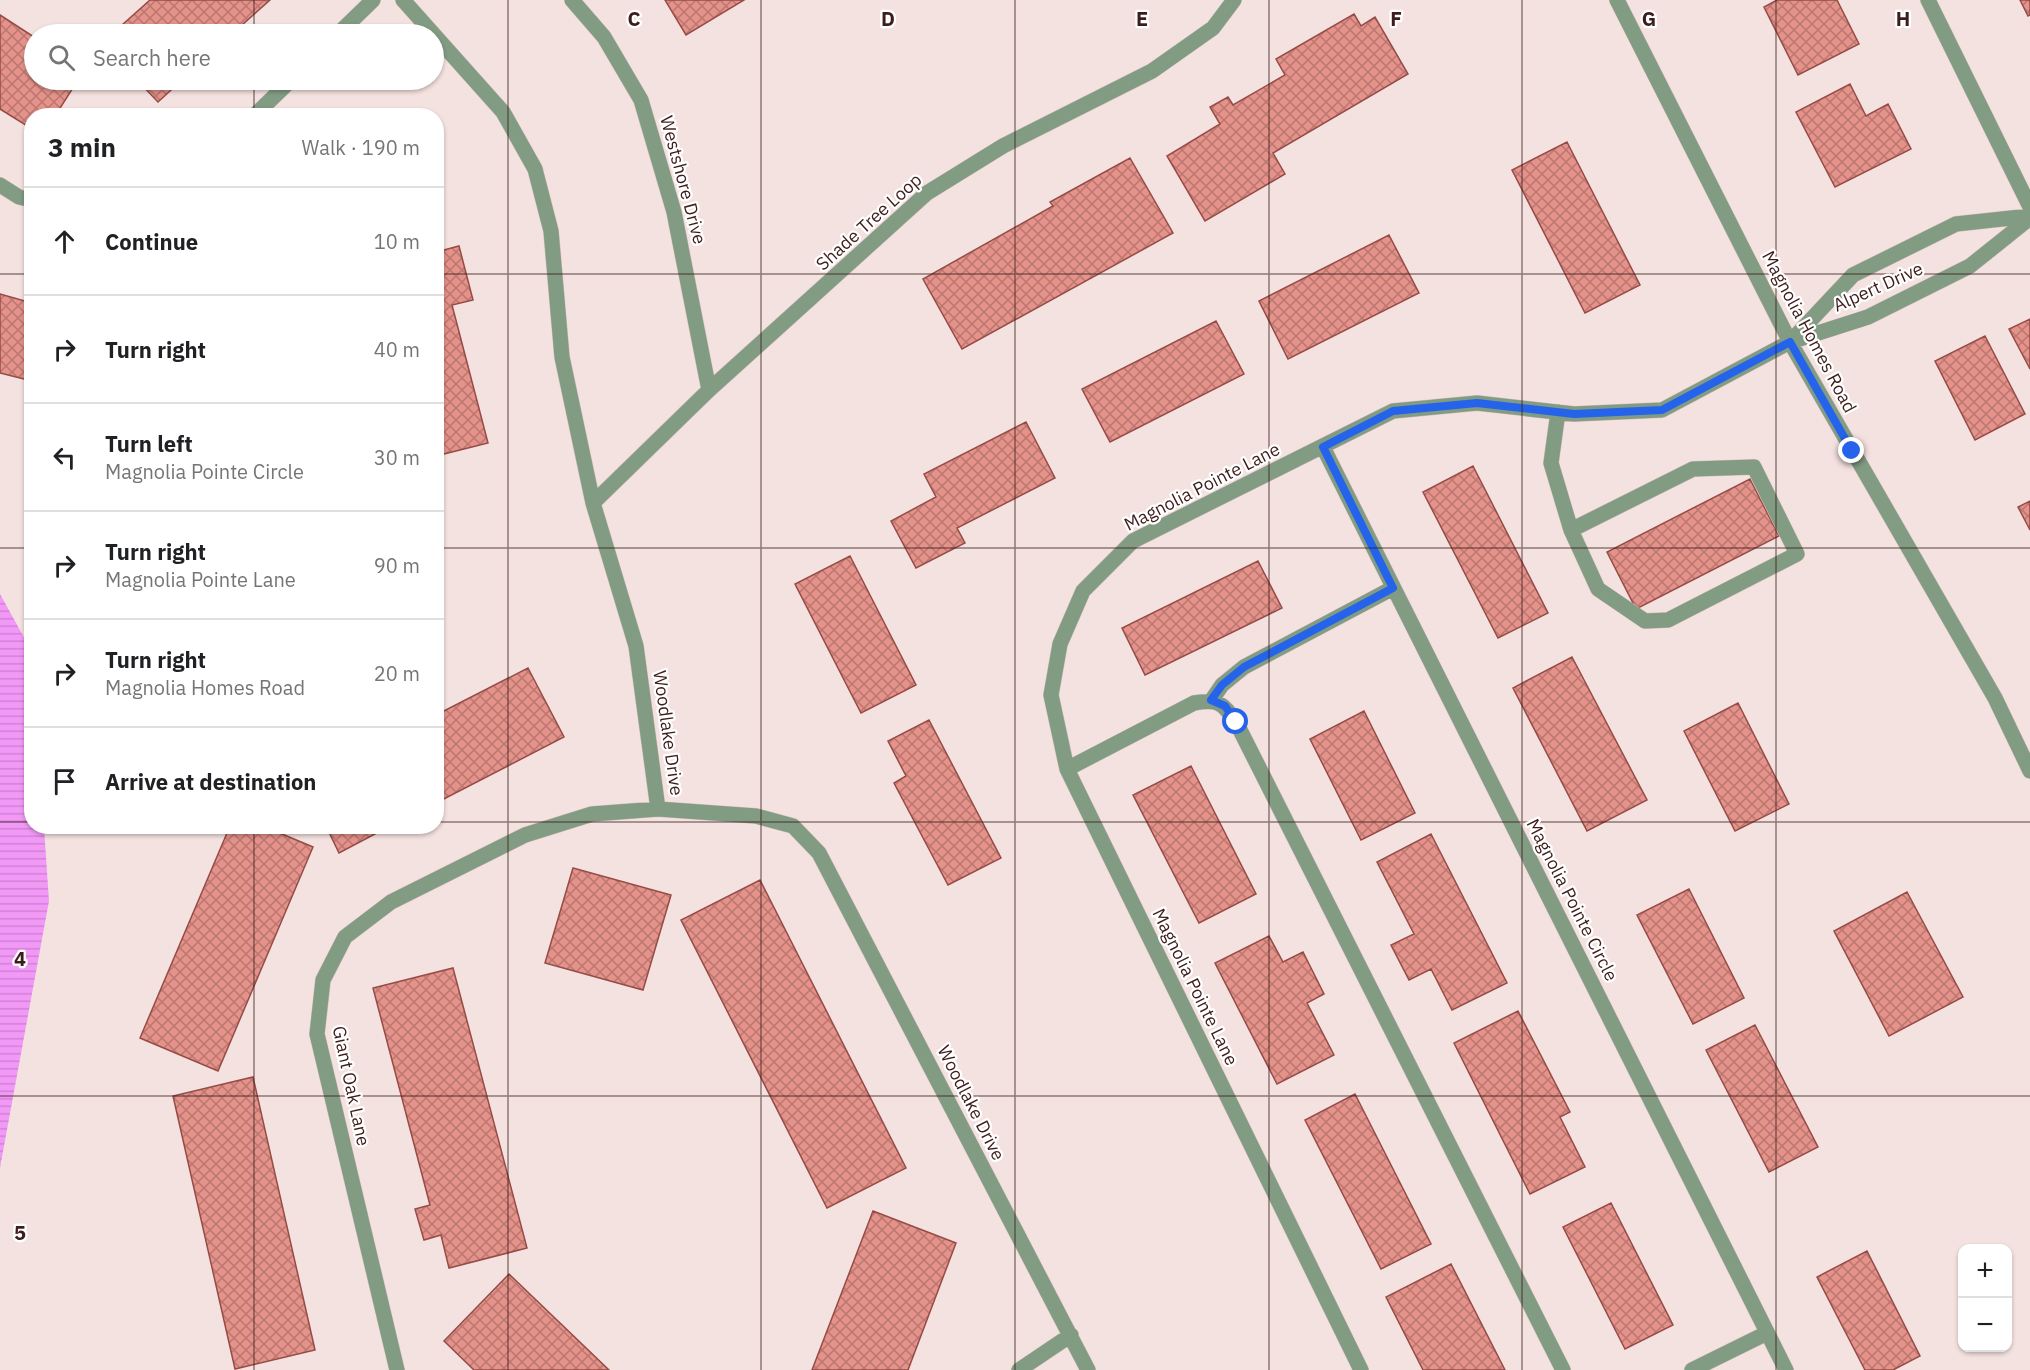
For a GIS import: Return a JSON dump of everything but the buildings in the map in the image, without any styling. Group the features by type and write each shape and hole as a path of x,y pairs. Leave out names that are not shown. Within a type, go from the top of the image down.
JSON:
{"street":[{"path":"348,24 373,0"},
{"name":"Woodlake Drive","path":"403,0 424,24"},
{"name":"Westshore Drive","path":"572,0 604,37 641,100 674,212 709,390"},
{"name":"Shade Tree Loop","path":"593,503 709,390 927,193 1003,146 1152,71 1213,28 1234,0"},
{"name":"Magnolia Homes Road","path":"1617,0 1790,342 1995,698 2030,771"},
{"path":"1928,0 2030,207"},
{"name":"Woodlake Drive","path":"444,46 503,112 535,169 551,231 562,357 593,503 636,646 658,809 765,818 793,826 819,853 1089,1370"},
{"path":"262,108 281,90"},
{"path":"0,185 24,198"},
{"name":"Alpert Drive","path":"1790,342 1853,275 1956,224 2030,217"},
{"name":"Alpert Drive","path":"1790,342 1868,316 1970,266 2030,217"},
{"name":"Magnolia Pointe Lane","path":"1360,1370 1067,769 1051,695 1060,644 1083,591 1133,541 1393,411 1477,403 1574,414 1662,410 1790,342"},
{"path":"1558,412 1551,463 1571,530 1598,589 1645,621 1668,620 1797,554 1754,467 1693,469 1571,530"},
{"name":"Magnolia Pointe Circle","path":"1323,447 1786,1370"},
{"path":"1211,700 1222,685 1244,667 1393,588"},
{"path":"1067,769 1194,703 1211,700 1225,706 1236,722 1563,1370"},
{"name":"Giant Oak Lane","path":"397,1370 317,1034 323,980 345,937 391,902 525,835 592,814 658,809"},
{"path":"1692,1370 1767,1332"},
{"path":"1019,1370 1071,1335"}],"shaded area":[{"path":"0,594 24,637 24,834 44,834 49,901 0,1168"}],"route":[{"path":"1236,722 1225,706 1211,700 1222,685 1244,667 1393,588 1323,447 1393,411 1477,403 1574,414 1662,410 1790,342 1852,451"}]}
